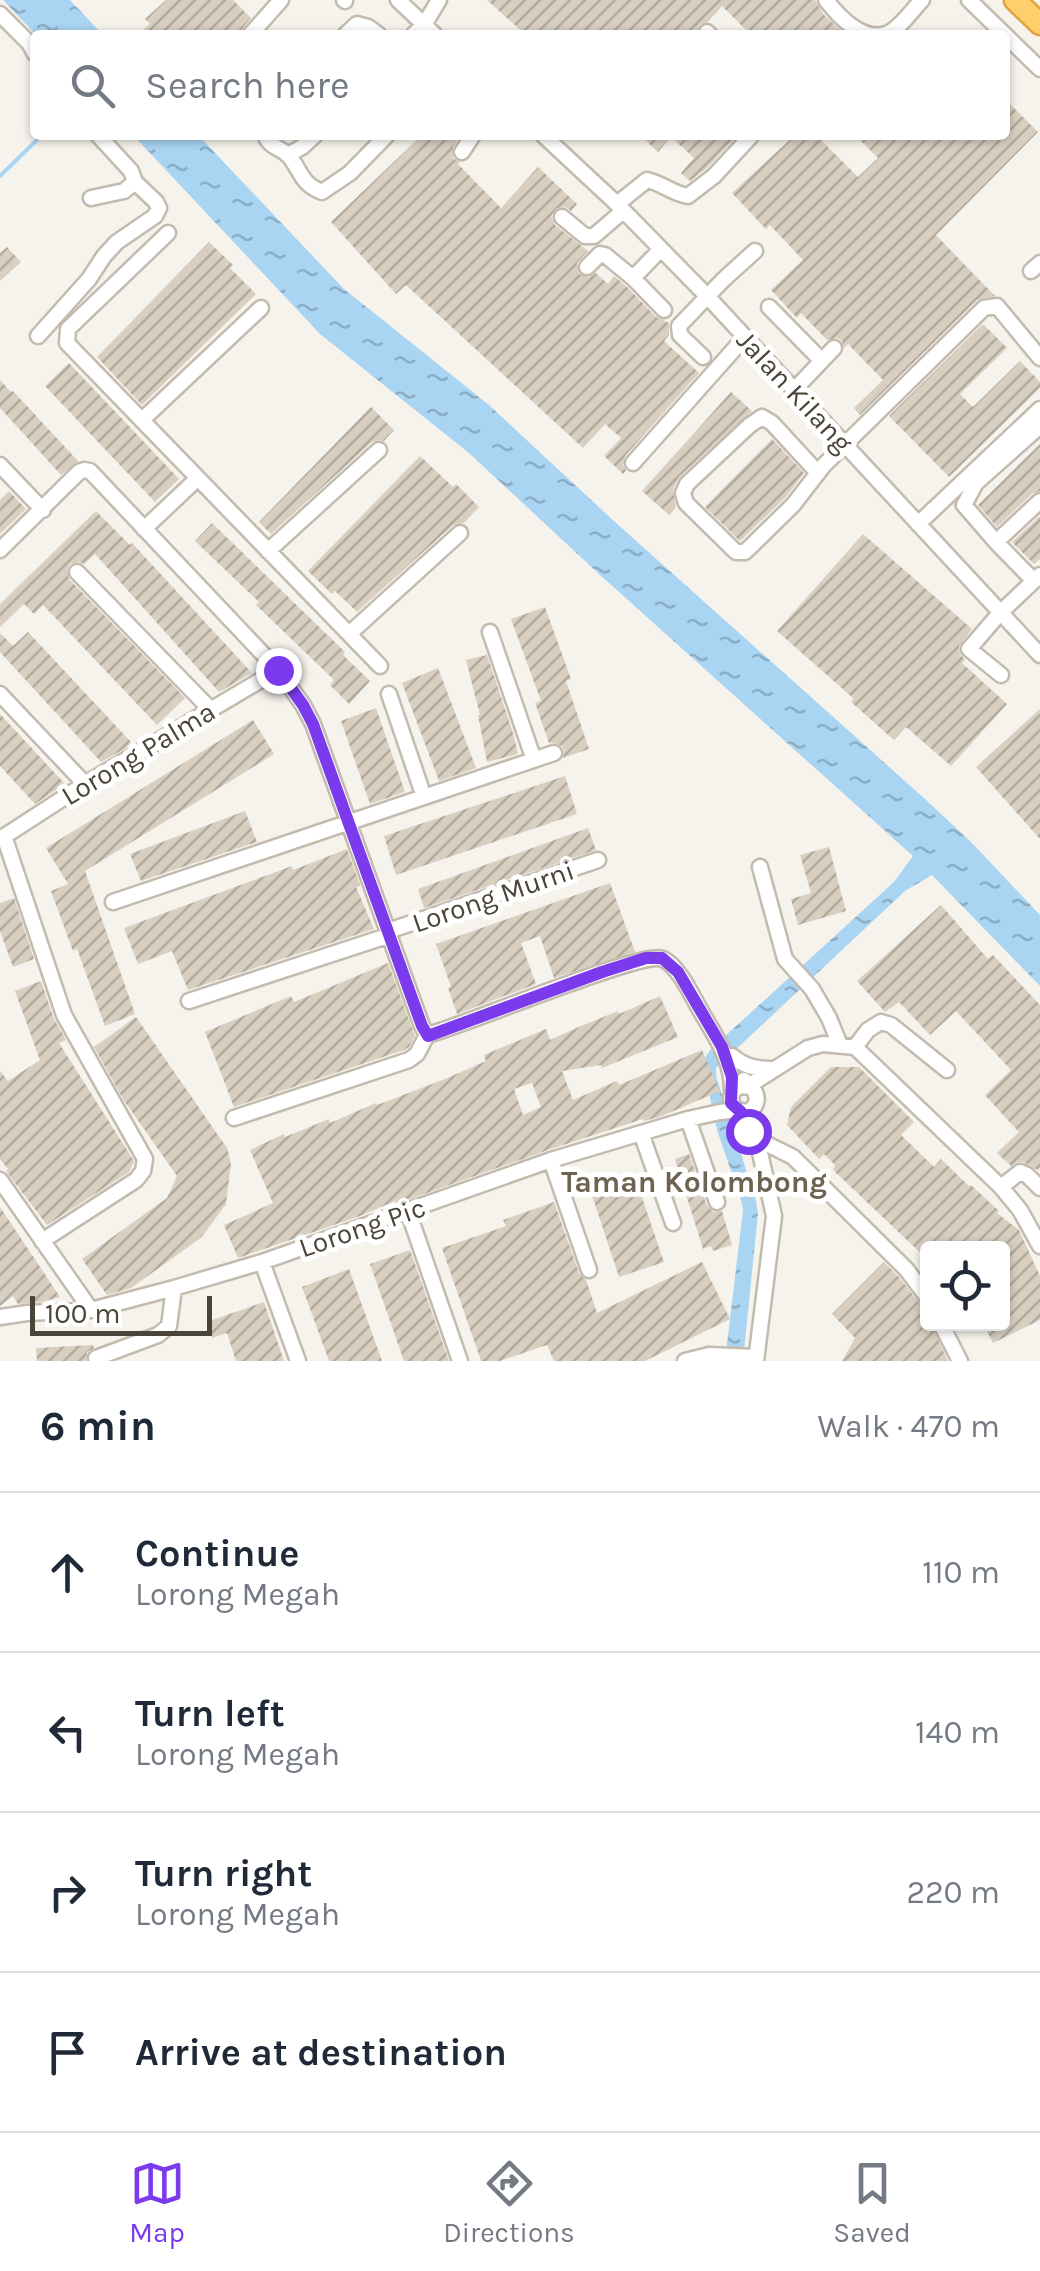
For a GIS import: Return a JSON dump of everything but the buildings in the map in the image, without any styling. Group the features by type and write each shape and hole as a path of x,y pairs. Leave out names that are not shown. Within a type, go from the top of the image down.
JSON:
{"highway":[{"path":"1016,0 1040,24"}],"street":[{"path":"254,30 281,0"},
{"path":"398,0 422,30"},
{"path":"425,30 439,0"},
{"path":"826,0 858,30"},
{"path":"892,30 922,0"},
{"path":"969,0 1000,30"},
{"path":"0,14 30,45"},
{"path":"351,30 358,24 372,30"},
{"path":"1010,40 1040,69"},
{"path":"38,336 90,279 117,242 156,216 159,208 103,140"},
{"path":"267,140 288,155 309,186 322,192 350,172 382,140"},
{"path":"288,155 308,140"},
{"path":"462,152 469,140"},
{"name":"Jalan Kilang","path":"548,140 708,296 1040,655"},
{"path":"562,217 585,236 594,236 647,180 688,196 714,176 747,140"},
{"path":"91,198 124,191 135,182"},
{"path":"168,233 68,329 67,342 380,666"},
{"path":"633,278 661,249"},
{"path":"702,357 680,335 678,326 755,251"},
{"path":"586,267 595,257 605,254 664,310"},
{"path":"818,473 772,423 762,418 687,484 683,493 686,504 728,545 736,552 745,552 845,444 984,308 997,306 1040,358"},
{"path":"770,307 821,360"},
{"path":"142,420 260,308"},
{"path":"633,462 745,337"},
{"path":"794,388 834,348"},
{"path":"918,524 1040,409"},
{"path":"1001,675 969,649 1037,578 996,542 964,506 976,483 1040,426"},
{"path":"268,551 379,450"},
{"path":"0,465 42,510"},
{"path":"0,550 84,470 90,472 278,670 313,724 428,1036"},
{"path":"144,529 198,478"},
{"path":"996,542 1040,501"},
{"path":"349,634 460,534"},
{"path":"77,572 211,710"},
{"path":"490,632 534,760"},
{"name":"Lorong Palma","path":"2,838 278,670"},
{"path":"0,694 85,784"},
{"path":"389,694 424,797"},
{"path":"114,902 554,753"},
{"path":"2,838 64,1015 145,1160 136,1180 42,1241"},
{"name":"Lorong Murni","path":"190,1001 598,860"},
{"path":"760,867 785,959 812,989 848,1046 1001,1187 1020,1210 1040,1246"},
{"path":"234,1118 409,1060 428,1036 646,958 662,958 678,972 748,1086"},
{"name":"Lorong Pic","path":"0,1317 91,1310 174,1288 262,1262 551,1160 713,1113 742,1103 740,1086 748,1086 788,1058 823,1044 848,1046 881,1022 891,1025 948,1070"},
{"path":"724,1050 742,1064 771,1069"},
{"path":"685,1361 726,1354 752,1358 774,1216 756,1137 760,1129 742,1103 724,1050"},
{"path":"742,1103 788,1058"},
{"path":"688,1119 717,1202"},
{"path":"640,1133 673,1224"},
{"path":"756,1137 793,1157 920,1288"},
{"path":"551,1160 589,1270"},
{"path":"1001,1187 1020,1172 1040,1188"},
{"path":"0,1180 91,1310"},
{"path":"408,1210 460,1361"},
{"path":"262,1262 298,1361"},
{"path":"96,1358 158,1336 169,1326 174,1288"},
{"path":"945,1331 960,1361"}],"water":[{"path":"3,0 70,0 98,30 31,30"},
{"path":"138,140 203,140 344,289 489,405 925,799 1040,915 1040,986 932,875 905,891 716,1068 758,1213 743,1361 725,1361 743,1210 717,1130 705,1074 706,1056 894,882 913,856 469,453 320,334"}],"waterway":[{"path":"0,176 37,140"}],"district":[{"name":"Taman Kolombong","path":"694,1182"}],"route":[{"path":"278,670 313,724 428,1036 602,972 646,958 662,958 678,972 722,1047 732,1077 731,1103 741,1112 748,1131"}]}
